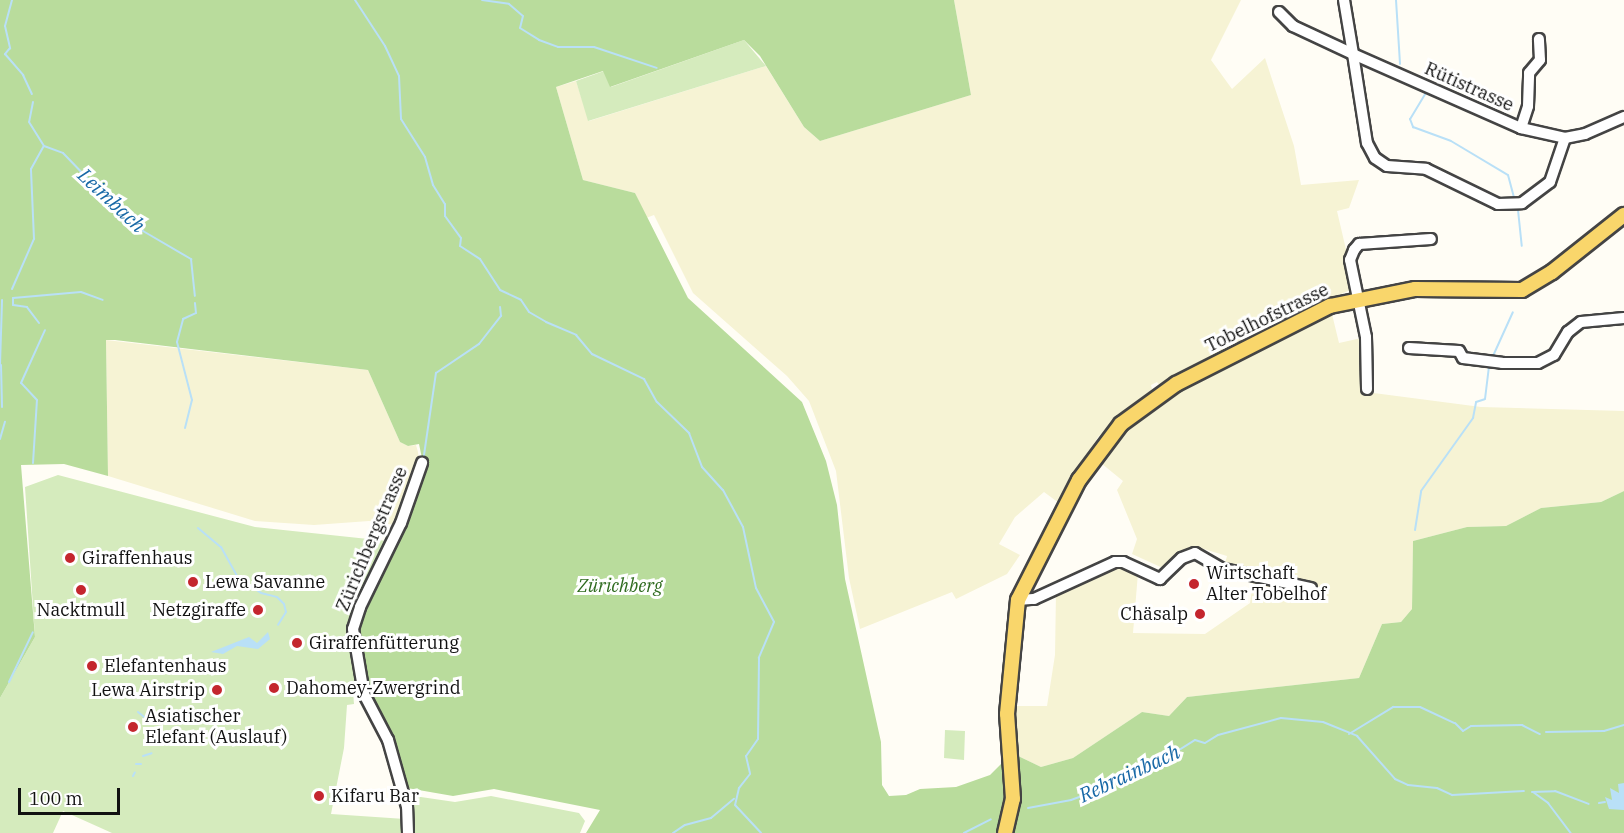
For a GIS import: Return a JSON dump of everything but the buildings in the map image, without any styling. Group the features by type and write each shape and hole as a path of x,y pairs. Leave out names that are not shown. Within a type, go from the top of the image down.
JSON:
{"main road":[{"name":"Tobelhofstrasse","path":"1005,833 1013,799 1007,714 1018,600 1079,480 1102,445 1130,416 1176,384 1277,329 1329,306 1359,298 1415,289 1517,292 1552,272 1624,215"}],"street":[{"path":"1344,0 1367,143 1375,158 1387,166 1426,169 1498,204 1522,203 1550,182 1566,138"},
{"name":"Rütistrasse","path":"1279,12 1293,26 1521,128 1566,138 1586,134 1624,117"},
{"path":"1521,128 1528,106 1528,79 1540,60 1539,39"},
{"path":"1367,389 1366,337 1350,260 1359,244 1431,239"},
{"path":"1409,348 1458,351 1463,358 1502,363 1538,363 1554,355 1568,332 1581,322 1624,318"},
{"name":"Zürichbergstrasse","path":"408,833 407,807 388,740 364,694 353,629 360,607 401,523 422,463"},
{"path":"1018,600 1034,599 1115,562 1123,562 1160,579 1182,558 1195,553 1223,570 1311,588"}],"shaded area":[{"path":"954,0 1241,0 1211,60 1232,89 1265,58 1294,146 1301,185 1359,180 1349,208 1337,211 1355,288 1265,326 1160,386 1157,382 1151,385 1152,389 1098,437 1059,503 1044,492 1015,517 999,544 1020,555 1007,574 956,599 952,592 860,629 849,578 836,471 809,401 787,376 693,293 654,215 646,218 635,193 583,180 556,87 576,81 589,121 766,66 804,127 820,141 971,95"},
{"path":"1331,310 1339,343 1366,337 1366,392 1481,407 1624,411 1624,491 1601,502 1541,508 1506,526 1467,527 1413,541 1412,609 1401,622 1382,624 1359,678 1187,697 1169,716 1142,712 1073,758 1041,767 1012,753 1015,706 1047,706 1055,655 1056,592 1111,565 1128,566 1138,573 1133,633 1205,634 1250,603 1253,582 1246,581 1247,574 1224,567 1227,556 1194,546 1178,554 1165,569 1132,554 1137,539 1117,490 1123,481 1096,459 1120,430 1181,386"},
{"path":"106,340 368,370 400,442 408,446 416,445 418,452 419,460 395,525 369,521 314,525 255,521 108,476"}],"green space":[{"name":"Zürichberg","path":"0,0 954,0 971,95 820,141 804,127 760,56 744,40 610,87 603,71 556,87 583,180 635,193 688,298 802,402 826,461 837,505 845,579 881,742 882,785 889,796 906,795 920,789 956,787 990,775 1012,753 1041,767 1073,758 1142,712 1169,716 1187,697 1359,678 1382,624 1401,622 1412,609 1413,541 1467,527 1506,526 1541,508 1601,502 1624,491 1624,833 586,833 600,810 494,789 453,796 407,788 370,702 356,629 424,468 419,444 408,446 400,442 368,370 115,340 106,340 108,476 64,464 21,465 35,637 0,698"},
{"path":"744,40 766,66 588,121 576,81 604,71 611,87"},
{"path":"58,475 255,527 387,541 350,628 351,659 358,687 353,692 354,704 347,705 344,748 331,814 405,819 414,796 455,802 491,796 579,813 585,821 580,833 112,833 63,811 53,833 0,833 0,698 35,637 25,487"},
{"path":"945,730 965,731 964,760 944,758"}],"water":[{"path":"268,632 270,639 258,649 237,646 223,654 211,652 249,637 257,643"},
{"path":"1624,783 1624,810 1609,809 1605,797 1612,800 1610,788 1619,793 1618,784"}],"waterway":[{"name":"Leimbach","path":"12,0 5,26 10,48 5,54 23,75 32,94"},
{"path":"355,0 385,46 399,76 401,119 425,157 433,185 445,204 445,216 461,238 460,246 480,259 500,290 521,300 529,312 576,335 592,354 644,379 657,402 689,433 702,467 723,490 743,527 756,588 774,622 759,658 758,739 746,756 750,774 739,788 735,805 761,833"},
{"path":"482,0 509,4 523,16 520,28 539,40 558,47 594,47 657,68"},
{"path":"1396,0 1400,64"},
{"path":"1427,91 1410,119 1413,127 1451,141 1508,175 1514,198"},
{"name":"Leimbach","path":"33,102 29,122 44,146 63,153 120,212 132,215 143,231 191,259 195,296"},
{"path":"12,289 34,239 31,169 44,146"},
{"path":"1518,210 1522,246"},
{"path":"39,323 27,307 13,305 13,298 81,292 103,300"},
{"path":"0,365 2,300"},
{"name":"Leimbach","path":"185,428 192,400 177,342 183,319 196,313 195,303"},
{"path":"424,455 436,373 479,344 501,316 500,307"},
{"path":"1493,356 1513,312"},
{"path":"33,463 37,400 21,383 45,330"},
{"path":"1,365 2,407"},
{"path":"1415,530 1421,491 1473,418 1476,402 1485,399 1489,367"},
{"path":"0,439 5,422"},
{"path":"198,528 221,547 239,579 261,593 277,597 284,604 286,612 278,625"},
{"path":"9,682 33,632"},
{"path":"1349,734 1393,707 1420,707 1455,723 1463,731 1471,726 1522,725 1540,734"},
{"path":"138,712 149,721"},
{"name":"Rebrainbach","path":"1028,808 1071,800 1106,787 1136,768 1171,755 1195,740 1205,743 1218,735 1281,718 1323,722 1357,736 1395,779 1408,785 1437,788 1452,795 1524,791"},
{"path":"1546,732 1604,731 1624,725"},
{"path":"143,756 152,753"},
{"path":"136,764 141,764"},
{"path":"133,776 135,772"},
{"path":"1532,792 1555,791 1589,804"},
{"name":"Rebrainbach","path":"1533,792 1548,803 1571,833"},
{"path":"673,833 685,825 711,818 734,799"},
{"path":"1599,803 1605,802"},
{"name":"Rebrainbach","path":"964,833 991,819"}],"place":[{"name":"Giraffenhaus","path":"70,558"},
{"name":"Lewa Savanne","path":"193,582"},
{"name":"Wirtschaft Alter Tobelhof","path":"1194,584"},
{"name":"Nacktmull","path":"81,590"},
{"name":"Netzgiraffe","path":"258,610"},
{"name":"Chäsalp","path":"1200,614"},
{"name":"Giraffenfütterung","path":"297,643"},
{"name":"Elefantenhaus","path":"92,666"},
{"name":"Dahomey-Zwergrind","path":"274,688"},
{"name":"Lewa Airstrip","path":"217,690"},
{"name":"Asiatischer Elefant (Auslauf)","path":"133,727"},
{"name":"Kifaru Bar","path":"319,796"}]}
